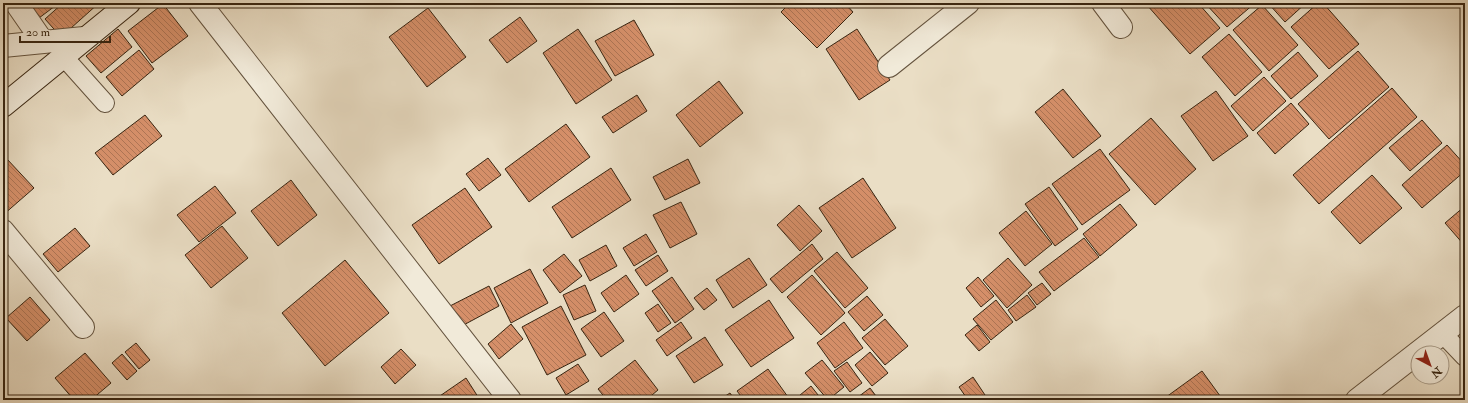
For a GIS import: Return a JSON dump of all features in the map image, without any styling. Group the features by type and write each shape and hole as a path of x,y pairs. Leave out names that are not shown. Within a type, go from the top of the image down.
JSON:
{"street":[{"path":"16,3 43,42"},
{"path":"3,106 84,38 129,3"},
{"path":"200,3 510,400"},
{"path":"890,66 968,3"},
{"path":"1103,3 1121,27"},
{"path":"3,46 84,38"},
{"path":"3,231 83,327"},
{"path":"1357,400 1465,316"}],"lane":[{"path":"64,56 105,103"},
{"path":"1443,334 1465,357"}],"building":[{"path":"27,3 59,3 39,18"},
{"path":"63,3 99,3 61,37 45,19"},
{"path":"790,3 845,3 853,12 817,48 781,12"},
{"path":"1150,3 1198,3 1220,28 1190,54 1147,5"},
{"path":"1205,3 1255,3 1227,27"},
{"path":"1268,3 1306,3 1285,22"},
{"path":"1318,3 1323,3 1359,44 1329,69 1291,27"},
{"path":"163,4 188,36 152,63 128,31"},
{"path":"1262,5 1298,45 1269,71 1233,30"},
{"path":"428,8 466,57 427,87 389,37"},
{"path":"520,17 537,41 507,63 489,40"},
{"path":"634,20 654,55 615,76 595,41"},
{"path":"118,29 132,47 101,73 86,56"},
{"path":"578,29 612,80 576,104 543,53"},
{"path":"857,29 890,80 859,100 826,49"},
{"path":"1229,34 1262,72 1235,96 1202,57"},
{"path":"139,50 154,69 122,96 106,77"},
{"path":"1358,51 1389,87 1329,139 1298,104"},
{"path":"1298,52 1318,76 1291,99 1271,76"},
{"path":"1264,77 1286,101 1253,131 1231,106"},
{"path":"719,81 743,113 700,147 676,115"},
{"path":"1392,88 1417,117 1319,204 1293,175"},
{"path":"1063,89 1101,136 1073,158 1035,112"},
{"path":"1216,91 1248,136 1213,161 1181,116"},
{"path":"637,95 647,111 613,133 602,117"},
{"path":"1291,103 1309,124 1275,154 1257,133"},
{"path":"145,115 162,136 113,175 95,153"},
{"path":"1151,118 1196,169 1155,205 1109,154"},
{"path":"1422,120 1442,143 1410,171 1389,148"},
{"path":"566,124 590,157 529,202 505,169"},
{"path":"1447,145 1465,165 1465,171 1422,208 1402,185"},
{"path":"1100,149 1130,190 1082,225 1052,184"},
{"path":"488,158 501,175 479,191 466,174"},
{"path":"7,159 34,188 3,215 3,163"},
{"path":"688,159 700,183 665,200 653,177"},
{"path":"611,168 631,200 572,238 552,207"},
{"path":"1372,175 1402,208 1360,244 1331,212"},
{"path":"863,178 896,228 852,258 819,208"},
{"path":"291,180 317,215 278,246 251,211"},
{"path":"215,186 236,213 199,242 177,215"},
{"path":"1049,187 1078,229 1055,246 1025,204"},
{"path":"465,188 492,227 439,264 412,225"},
{"path":"681,202 697,234 670,248 653,215"},
{"path":"1120,204 1137,225 1100,256 1083,234"},
{"path":"799,205 822,231 800,251 777,225"},
{"path":"1465,206 1465,246 1445,223"},
{"path":"1026,211 1052,244 1025,266 999,233"},
{"path":"222,226 248,258 211,288 185,255"},
{"path":"75,228 90,246 58,272 43,254"},
{"path":"646,234 657,252 634,266 623,248"},
{"path":"1084,238 1099,257 1054,291 1039,272"},
{"path":"812,244 823,259 782,293 770,279"},
{"path":"606,245 617,266 590,281 579,260"},
{"path":"837,252 868,288 845,308 814,271"},
{"path":"564,254 582,276 560,293 543,270"},
{"path":"658,255 668,271 646,286 635,270"},
{"path":"749,258 767,285 733,308 716,280"},
{"path":"1008,258 1032,285 1007,308 983,280"},
{"path":"345,260 389,313 325,366 282,313"},
{"path":"530,269 548,303 511,323 494,288"},
{"path":"626,275 639,294 614,312 601,293"},
{"path":"812,275 845,313 821,335 787,297"},
{"path":"672,277 694,309 675,323 652,291"},
{"path":"978,277 994,296 981,307 966,288"},
{"path":"1042,283 1051,294 1037,305 1028,293"},
{"path":"585,285 596,311 574,320 563,295"},
{"path":"489,286 499,306 458,328 448,307"},
{"path":"707,288 717,300 704,310 694,298"},
{"path":"1027,295 1036,307 1016,321 1008,310"},
{"path":"867,296 883,315 864,331 848,312"},
{"path":"30,297 50,320 27,341 6,318"},
{"path":"769,300 794,338 751,367 725,330"},
{"path":"996,300 1013,322 991,340 973,319"},
{"path":"658,304 671,323 658,332 645,313"},
{"path":"561,306 586,355 547,375 522,327"},
{"path":"604,312 624,341 601,357 581,329"},
{"path":"885,319 908,346 885,365 862,338"},
{"path":"681,322 692,338 667,356 656,340"},
{"path":"844,322 863,348 835,368 817,343"},
{"path":"511,324 523,339 499,359 488,344"},
{"path":"977,325 990,342 979,351 965,335"},
{"path":"705,337 723,365 694,383 676,356"},
{"path":"136,343 150,360 139,369 125,352"},
{"path":"401,349 416,365 395,384 381,367"},
{"path":"870,352 888,373 872,386 855,365"},
{"path":"85,353 111,383 91,400 74,400 55,378"},
{"path":"122,354 137,371 127,380 112,363"},
{"path":"635,360 658,390 646,400 607,400 598,389"},
{"path":"822,360 844,387 828,400 805,373"},
{"path":"847,362 862,383 850,392 834,371"},
{"path":"578,364 589,381 566,395 556,378"},
{"path":"768,369 788,397 784,400 744,400 737,391"},
{"path":"1202,371 1223,400 1162,400"},
{"path":"973,377 987,398 984,400 968,400 959,387"},
{"path":"466,378 480,400 434,400"},
{"path":"811,386 822,400 794,400"},
{"path":"870,388 879,400 854,400"},
{"path":"730,393 735,400 719,400"}]}
